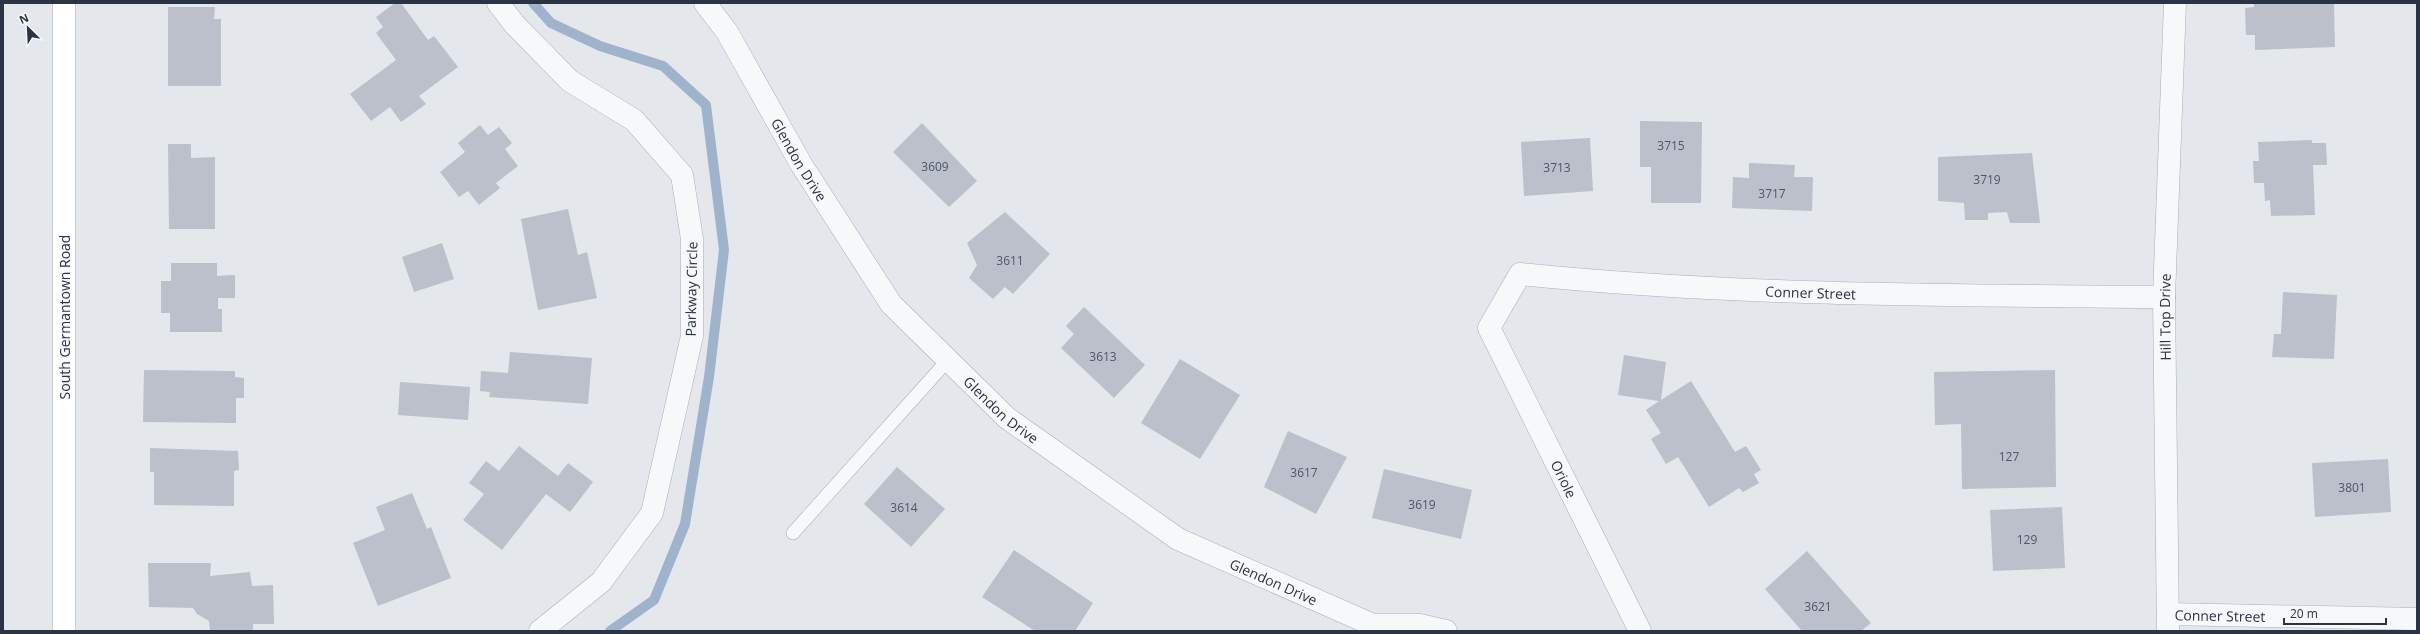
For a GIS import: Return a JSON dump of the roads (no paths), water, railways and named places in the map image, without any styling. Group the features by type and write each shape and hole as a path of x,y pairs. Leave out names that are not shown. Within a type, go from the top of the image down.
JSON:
{"main road":[{"name":"South Germantown Road","path":"64,3 64,631"}],"street":[{"name":"Parkway Circle","path":"498,3 516,25 570,81 634,120 682,175 692,239 692,336 652,513 601,582 540,631"},
{"name":"Glendon Drive","path":"705,3 727,32 800,164 891,304 1007,418 1178,539 1373,625 1420,625 1446,631"},
{"name":"Hill Top Drive","path":"2168,622 2164,296 2175,3"},
{"name":"Conner Street","path":"1489,328 1520,274 1620,284 1808,293 2164,296"},
{"name":"Oriole","path":"1489,328 1640,631"},
{"name":"Conner Street","path":"2168,622 2417,619"}],"lane":[{"path":"793,533 948,360"}],"waterway":[{"path":"533,3 551,23 600,46 663,66 706,105 724,250 709,377 685,524 654,600 610,631"}]}
